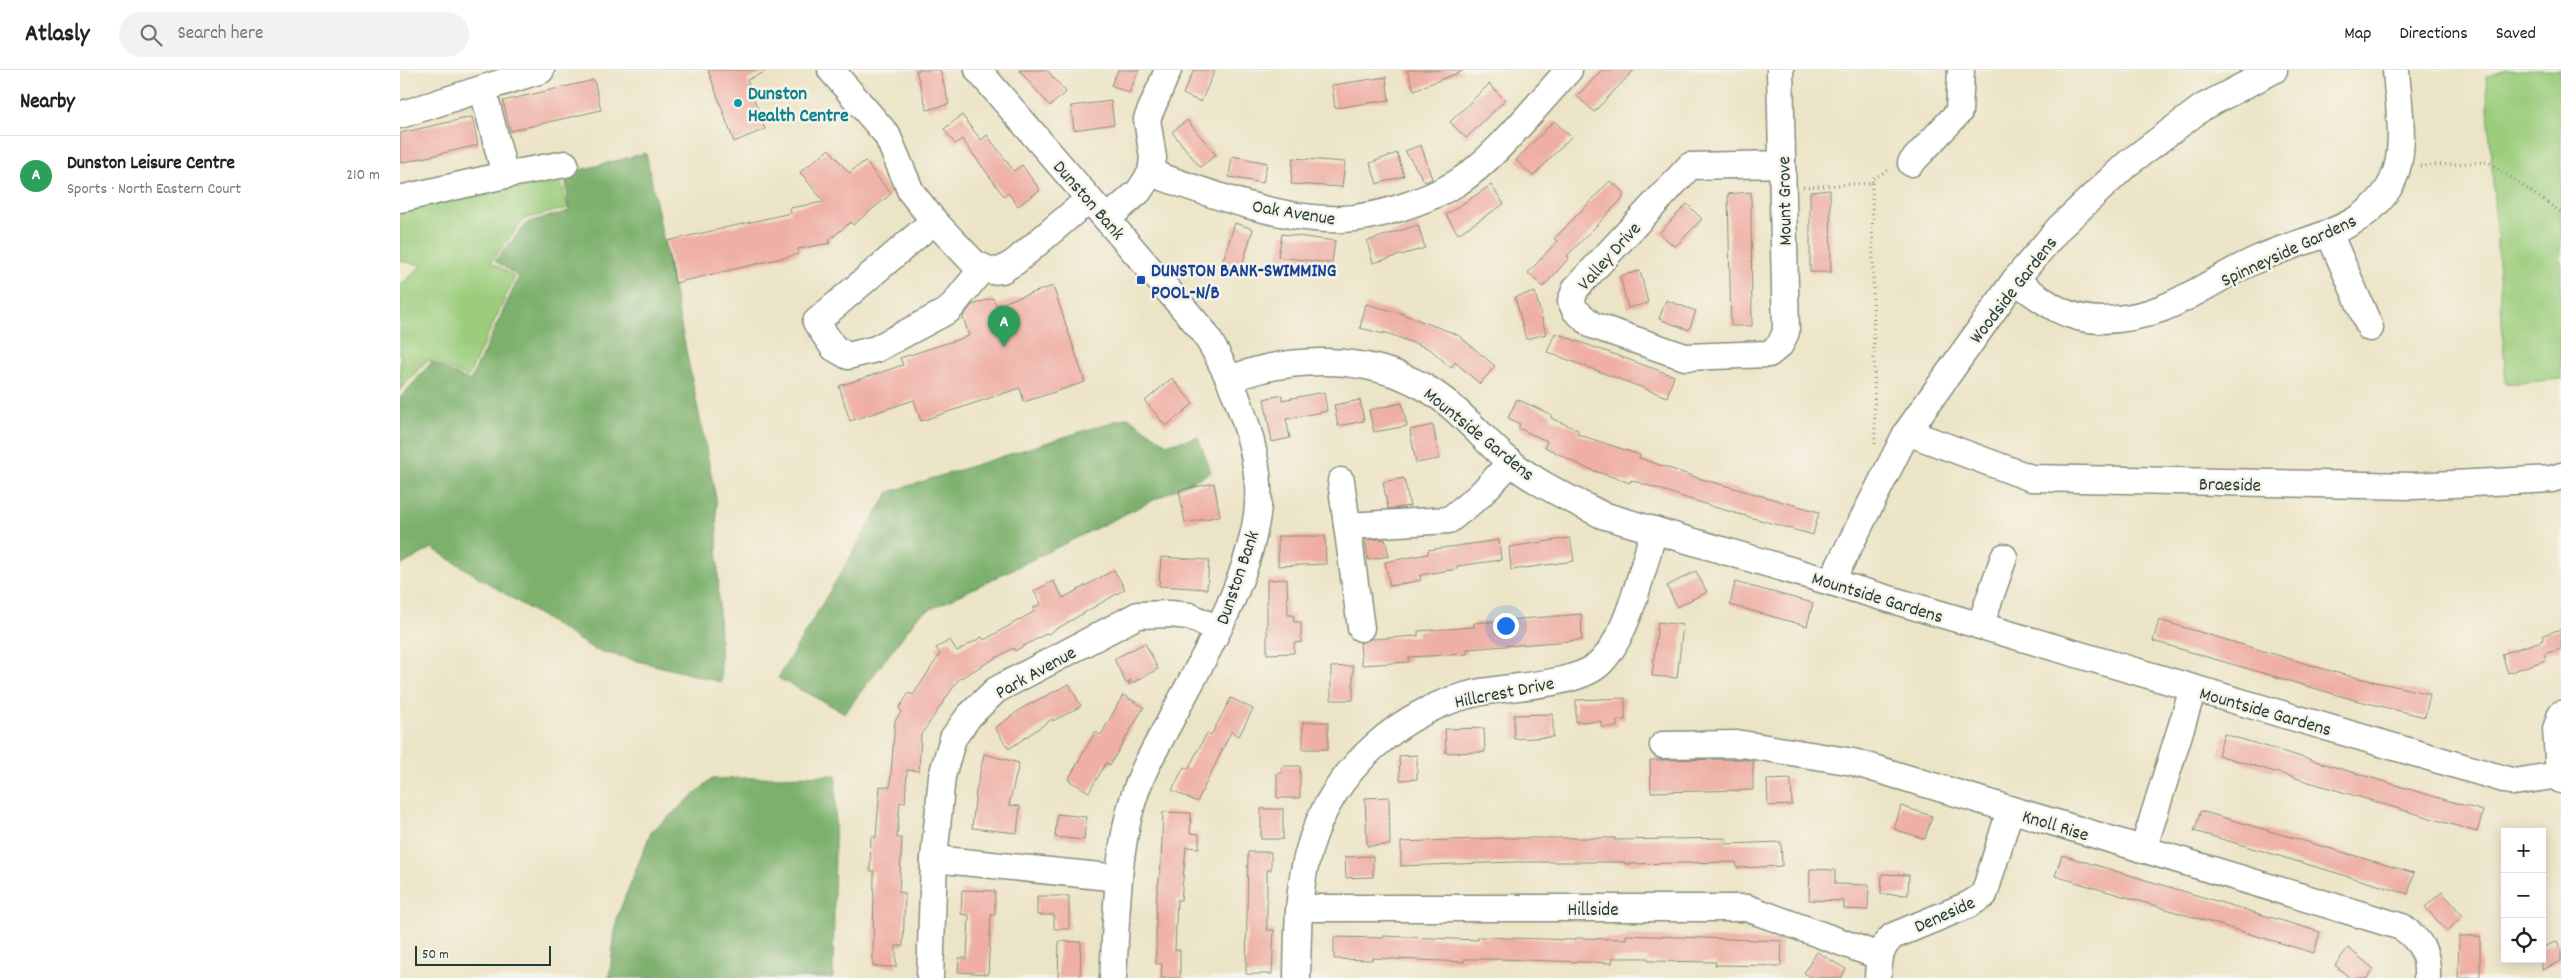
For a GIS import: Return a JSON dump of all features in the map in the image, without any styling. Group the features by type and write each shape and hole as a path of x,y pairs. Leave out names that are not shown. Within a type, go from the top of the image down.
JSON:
{"street":[{"name":"Dunston Bank","path":"978,70 1188,311 1218,355 1230,379 1251,447 1258,490 1257,512 1247,559 1218,629 1140,780 1130,813 1119,878 1113,978"},
{"path":"1107,219 1139,191 1151,173 1153,158 1147,119 1168,70"},
{"name":"Oak Avenue","path":"1151,173 1227,200 1307,217 1342,220 1388,211 1427,197 1464,177 1486,160 1569,70"},
{"name":"Mount Grove","path":"1780,70 1786,332"},
{"path":"1911,163 1959,112 1961,70"},
{"name":"Woodside Gardens","path":"1831,582 1906,432 2015,280 2059,228 2127,164 2203,107 2274,70"},
{"name":"Spinneyside Gardens","path":"2015,280 2057,311 2100,320 2131,318 2160,311 2258,258 2330,233 2352,223 2372,208 2392,182 2397,168 2401,140 2396,70"},
{"path":"400,115 483,90 530,72"},
{"path":"840,80 887,135 912,192 934,221 982,269 1002,270 1016,262 1089,198"},
{"path":"483,90 504,175"},
{"path":"400,199 504,175 565,164"},
{"name":"Valley Drive","path":"1782,176 1690,166 1576,288 1571,301 1575,310 1592,325 1686,357 1769,354 1780,346 1786,332"},
{"path":"934,221 816,322 834,348 848,356 876,349 949,310 982,269"},
{"path":"2330,233 2370,328"},
{"name":"Mountside Gardens","path":"1230,379 1252,371 1295,362 1348,364 1384,371 1425,387 1469,421 1511,462 1558,492 1602,515 2514,782 2560,778"},
{"name":"Braeside","path":"1906,432 2031,478 2413,486 2552,479 2561,476"},
{"path":"1347,526 1450,520 1479,496 1511,462"},
{"path":"1341,481 1361,628"},
{"name":"Hillcrest Drive","path":"1297,978 1298,908 1308,850 1321,818 1342,780 1380,741 1424,712 1459,697 1577,677 1598,665 1612,650 1631,607 1654,530"},
{"path":"1980,626 2004,557"},
{"name":"Park Avenue","path":"930,978 934,859 942,776 953,738 969,716 996,690 1138,615 1170,614 1189,616 1218,629"},
{"path":"2143,850 2193,689"},
{"path":"2560,778 2556,729 2561,714"},
{"name":"Knoll Rise","path":"1663,745 1742,744 1853,762 2402,927 2417,938 2428,969"},
{"name":"Deneside","path":"1879,967 1884,944 1893,936 1968,905 1984,895 2010,810"},
{"path":"934,859 1119,878"},
{"name":"Hillside","path":"1298,908 1747,908 1879,967"}],"path":[{"path":"2397,168 2488,162 2561,212"},
{"path":"1889,467 1875,460 1872,179 1895,167 1911,163"},
{"path":"1782,176 1872,183"}],"green space":[{"path":"2505,70 2561,70 2561,379 2506,384 2486,77"},
{"path":"646,153 716,498 721,682 595,650 432,548 400,566 400,398 431,363 470,381 519,277 495,261 528,222 569,211 565,174"},
{"path":"559,172 568,208 524,219 491,262 515,277 468,377 427,360 400,390 400,286 423,265 400,261 400,211"},
{"path":"1128,417 1167,444 1198,437 1211,472 919,615 845,713 778,678 889,492"},
{"path":"836,775 833,978 609,978 617,917 651,832 712,779"}],"building":[{"name":"Dunston Health Centre","path":"708,70 769,70 747,80 765,129 734,142"},
{"path":"916,70 940,70 949,104 927,110"},
{"path":"1019,70 1047,70 1066,92 1050,106"},
{"path":"1118,70 1139,70 1129,93 1111,85"},
{"path":"1194,70 1215,70 1201,102 1183,94"},
{"path":"1407,70 1463,70 1463,71 1414,90"},
{"path":"1602,70 1634,70 1594,112 1577,96"},
{"path":"1386,77 1389,100 1335,108 1332,85"},
{"path":"594,80 601,110 510,131 503,101"},
{"path":"1489,84 1505,100 1466,138 1450,122"},
{"path":"1111,101 1114,124 1074,130 1071,106"},
{"path":"962,115 981,140 987,135 1014,171 1022,165 1040,190 1018,206 1008,193 1004,196 962,139 955,144 944,129"},
{"path":"472,117 478,145 400,163 400,133"},
{"path":"1187,120 1216,155 1200,167 1172,132"},
{"path":"1554,121 1571,137 1533,176 1516,160"},
{"path":"1421,145 1432,179 1425,182 1405,151"},
{"path":"829,149 849,173 865,161 891,194 853,225 851,222 829,240 830,243 798,249 799,254 675,283 667,241 791,213 790,208 824,202 800,172"},
{"path":"1397,153 1404,176 1377,184 1370,163"},
{"path":"1232,156 1267,163 1263,183 1229,177"},
{"path":"1293,158 1345,162 1342,187 1291,184"},
{"path":"1610,181 1623,192 1623,198 1567,256 1569,258 1543,287 1528,273 1557,241 1554,239"},
{"path":"1491,185 1504,204 1458,234 1446,215"},
{"path":"1830,190 1831,272 1810,272 1810,192"},
{"path":"1751,192 1752,326 1731,326 1728,194"},
{"path":"1687,204 1702,219 1675,247 1659,233"},
{"path":"1235,223 1253,229 1240,272 1221,266"},
{"path":"1418,225 1425,248 1373,263 1367,241"},
{"path":"1282,234 1335,241 1332,263 1278,257"},
{"path":"1640,271 1648,303 1628,308 1620,276"},
{"path":"1053,286 1085,382 1024,402 1020,388 921,421 914,400 850,421 839,386 903,365 900,358 969,336 963,317 972,305 993,298 996,305"},
{"path":"1535,292 1546,334 1526,339 1515,297"},
{"path":"1666,300 1696,311 1689,330 1659,319"},
{"path":"1366,304 1400,313 1458,335 1495,366 1480,384 1455,362 1451,368 1430,349 1384,332 1384,334 1360,328"},
{"path":"1555,333 1674,376 1667,397 1547,352"},
{"path":"1172,378 1193,404 1166,426 1145,401"},
{"path":"1324,392 1327,411 1286,419 1290,438 1272,442 1264,399 1282,395 1282,400"},
{"path":"1517,399 1552,415 1551,418 1578,430 1577,434 1640,455 1639,458 1698,478 1819,512 1813,535 1714,507 1631,480 1630,483 1586,468 1545,447 1547,441 1518,428 1520,424 1508,418"},
{"path":"1360,400 1364,421 1338,426 1334,405"},
{"path":"1402,403 1407,426 1374,432 1369,410"},
{"path":"1433,425 1439,459 1416,463 1410,430"},
{"path":"1404,478 1410,506 1388,509 1383,482"},
{"path":"1214,483 1220,516 1185,523 1179,490"},
{"path":"1278,536 1325,536 1326,564 1278,566"},
{"path":"1570,538 1574,561 1511,570 1509,547"},
{"path":"1385,539 1389,556 1368,560 1365,540"},
{"path":"1499,540 1501,560 1457,566 1457,569 1420,575 1421,580 1390,586 1385,562 1428,554 1428,550"},
{"path":"1161,557 1209,560 1207,589 1159,586"},
{"path":"1114,570 1125,589 1048,634 1015,651 1013,648 959,679 921,735 919,771 907,770 905,803 900,802 897,838 902,838 899,892 905,893 903,946 896,946 896,967 873,966 874,871 870,871 871,837 876,837 880,786 890,787 895,721 902,711 899,708 909,693 913,695 940,654 936,648 950,640 957,651 982,637 984,640 1035,611 1033,608 1041,604 1034,591 1053,581 1063,598"},
{"path":"1696,571 1707,592 1677,607 1667,586"},
{"path":"1287,579 1288,615 1293,615 1294,622 1301,622 1301,642 1294,643 1294,653 1267,654 1267,580"},
{"path":"1735,582 1813,603 1807,626 1730,605"},
{"path":"1581,614 1582,640 1467,649 1467,654 1409,657 1409,662 1362,665 1360,643 1371,639 1418,636 1418,631 1474,627 1474,623"},
{"path":"2159,620 2341,674 2430,694 2425,717 2351,699 2153,641"},
{"path":"1658,622 1683,625 1677,678 1652,676"},
{"path":"2561,629 2561,649 2544,654 2546,660 2508,673 2502,654 2544,640 2543,635"},
{"path":"1145,643 1158,669 1128,685 1131,680 1126,683 1114,659"},
{"path":"1353,666 1353,700 1331,700 1331,667"},
{"path":"1069,684 1081,706 1053,721 1052,719 1009,749 995,728 1024,707"},
{"path":"1123,695 1144,707 1110,765 1106,763 1089,792 1068,780 1095,732 1101,735"},
{"path":"1231,698 1253,709 1239,736 1231,732 1197,802 1172,790 1184,767 1188,769 1207,733 1211,735"},
{"path":"1625,698 1625,720 1617,720 1617,727 1601,727 1601,721 1576,722 1576,700"},
{"path":"1553,714 1553,737 1514,739 1514,715"},
{"path":"1303,722 1328,722 1328,749 1303,749"},
{"path":"1484,728 1485,752 1446,753 1445,729"},
{"path":"2224,734 2483,811 2477,832 2218,755"},
{"path":"984,754 1019,763 1009,805 1020,806 1017,833 972,828 976,791"},
{"path":"1417,755 1417,779 1400,780 1399,756"},
{"path":"1741,759 1753,761 1753,790 1651,792 1650,760"},
{"path":"1282,766 1300,766 1300,798 1277,798 1277,773 1282,773"},
{"path":"1791,779 1792,805 1768,806 1767,780"},
{"path":"1389,797 1390,845 1367,846 1365,798"},
{"path":"1901,806 1932,816 1925,839 1894,829"},
{"path":"1261,809 1283,809 1283,839 1261,839"},
{"path":"2201,811 2414,873 2408,894 2194,831"},
{"path":"1163,812 1191,813 1190,833 1199,834 1199,848 1186,847 1181,900 1177,900 1175,950 1180,950 1180,978 1161,978 1162,964 1156,964 1156,901 1161,865"},
{"path":"1057,814 1086,817 1084,840 1055,837"},
{"path":"1502,838 1615,838 1615,840 1726,838 1726,844 1781,842 1782,866 1737,868 1736,862 1625,864 1625,862 1514,862 1401,866 1401,842"},
{"path":"1248,852 1271,852 1271,870 1267,870 1267,930 1274,930 1272,974 1246,974"},
{"path":"2062,855 2320,932 2314,953 2055,876"},
{"path":"1373,856 1373,877 1346,878 1345,857"},
{"path":"1810,869 1835,870 1835,884 1869,885 1868,910 1844,909 1844,901 1809,900"},
{"path":"1882,874 1909,875 1908,895 1881,894"},
{"path":"962,890 995,891 995,915 991,915 988,974 958,972 959,958 967,958 969,915 961,914"},
{"path":"2442,892 2463,916 2447,931 2425,907"},
{"path":"1037,896 1069,896 1069,929 1054,929 1054,915 1037,915"},
{"path":"1626,935 1782,941 1781,966 1715,965 1716,962 1648,961 1648,958 1613,958 1612,963 1496,959 1464,959 1464,962 1372,958 1372,960 1334,959 1334,937 1383,938 1383,936 1478,940 1478,937 1575,940 1575,938 1626,939"},
{"path":"2459,936 2480,936 2480,978 2458,978"},
{"path":"1059,941 1081,942 1080,978 1058,978"},
{"path":"2557,941 2561,949 2561,961 2542,970 2542,963 2546,963 2546,946"},
{"path":"2348,948 2374,969 2367,978 2350,978 2335,965"},
{"path":"1817,952 1846,969 1841,978 1813,978 1804,973"}],"place":[{"name":"Dunston Health Centre","path":"738,103"},
{"name":"DUNSTON BANK-SWIMMING POOL-N/B","path":"1141,280"},
{"name":"Dunston Leisure Centre","path":"1004,347"}]}
